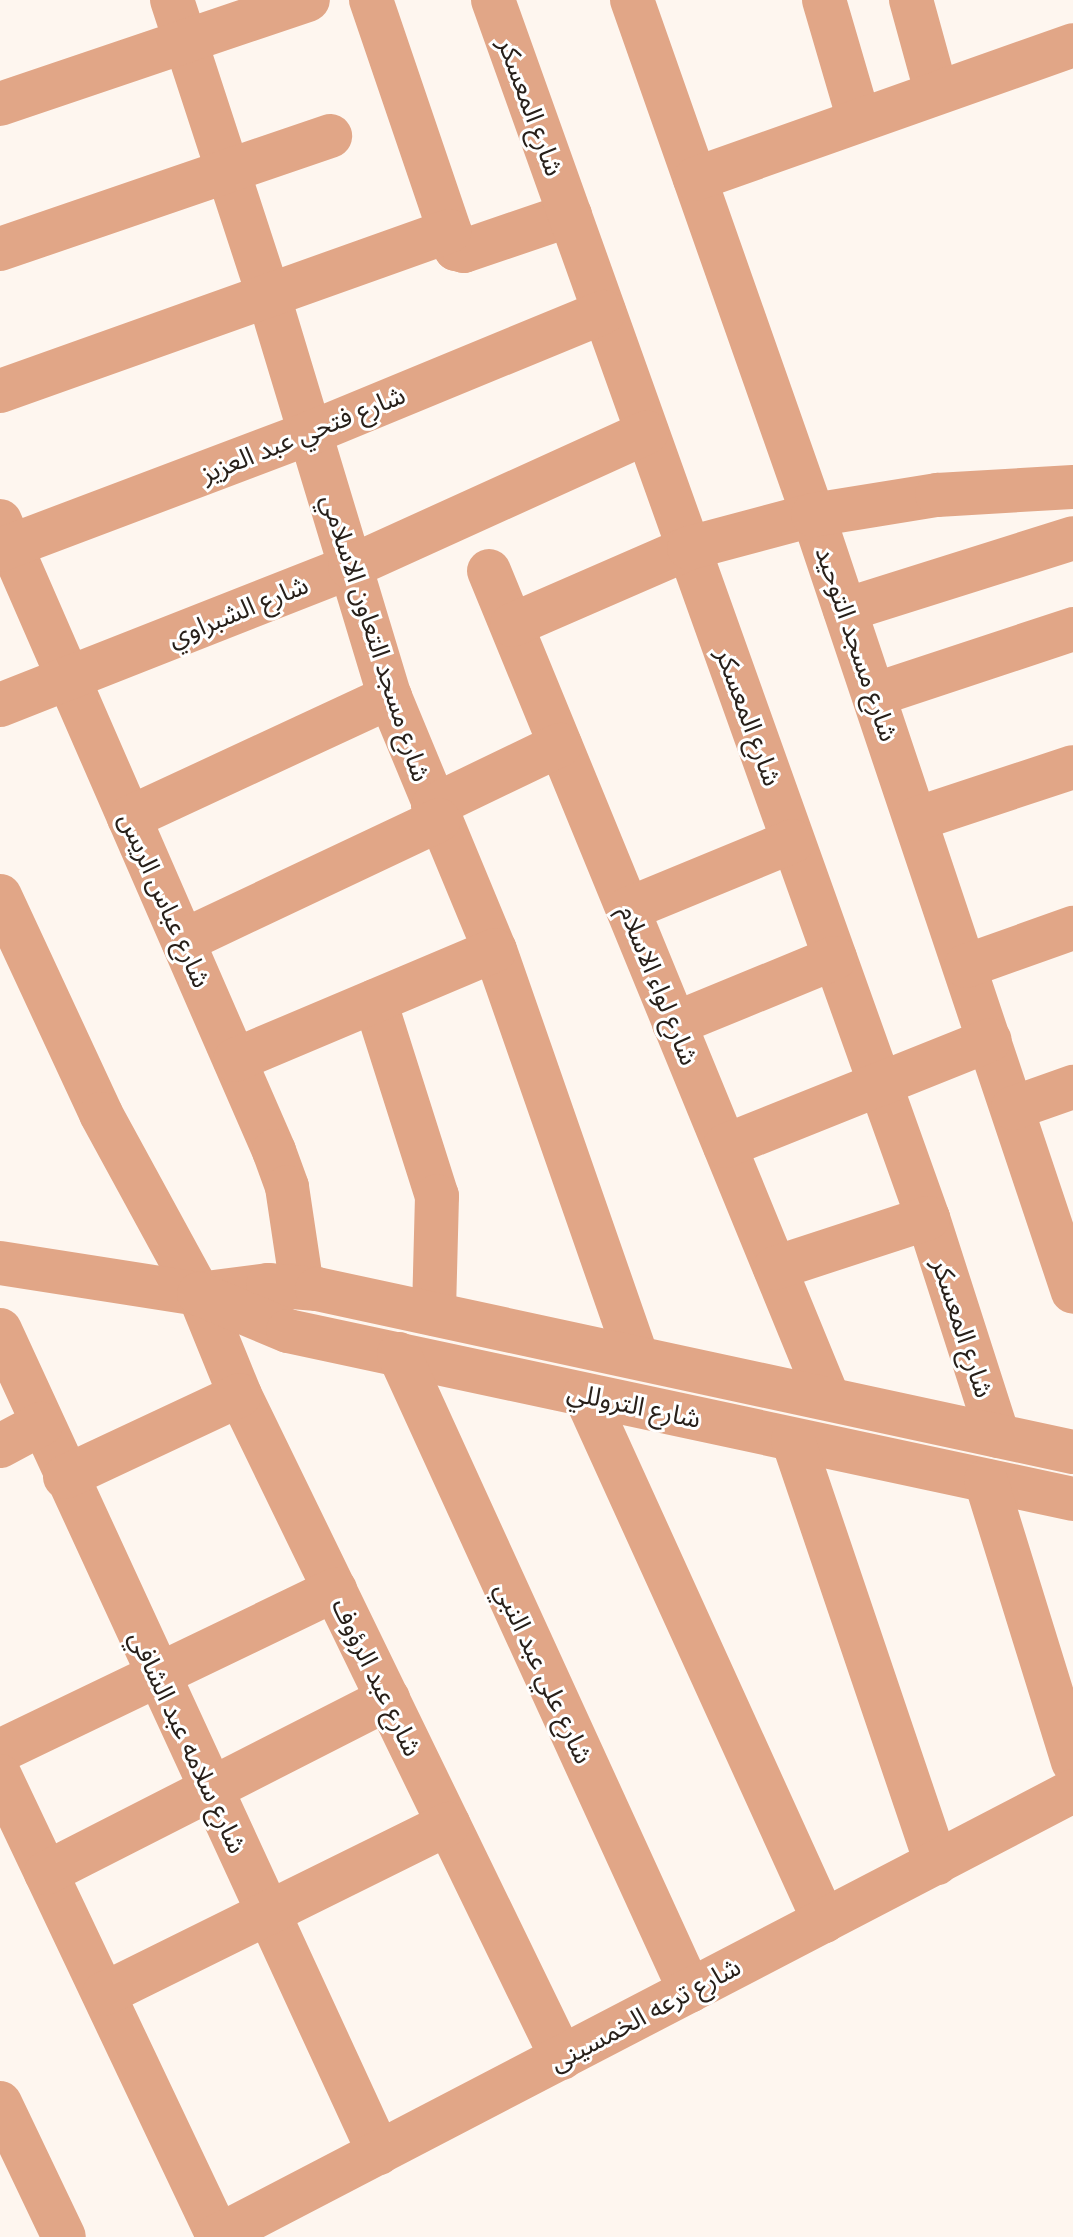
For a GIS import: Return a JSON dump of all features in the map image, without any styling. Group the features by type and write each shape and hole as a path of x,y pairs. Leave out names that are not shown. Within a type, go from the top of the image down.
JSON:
{"street":[{"name":"شارع مسجد التعاون الاسلامي","path":"172,0 269,297 390,697 495,950 637,1357"},
{"path":"0,104 308,0"},
{"path":"371,0 456,249 464,251 570,215"},
{"name":"شارع المعسكر","path":"493,0 928,1218 998,1436"},
{"name":"شارع مسجد التوحيد","path":"632,0 813,515 1013,1108 1065,1241 1073,1292"},
{"path":"824,0 859,120"},
{"path":"911,0 936,91"},
{"path":"695,179 936,91 1073,45"},
{"path":"0,249 330,136"},
{"path":"0,391 449,231"},
{"name":"شارع فتحي عبد العزيز","path":"4,539 310,433 604,312"},
{"name":"شارع الشبراوي","path":"0,705 350,567 647,432"},
{"path":"512,625 689,548 813,515 937,495 1068,487 1073,535 845,610"},
{"name":"شارع عباس الريس","path":"4,539 235,1060 287,1187 302,1287"},
{"name":"شارع لواء الاسلام","path":"489,571 828,1398"},
{"path":"874,695 1073,629"},
{"path":"129,818 390,697"},
{"path":"183,941 436,813 560,745"},
{"path":"916,819 1073,767"},
{"path":"628,909 793,841"},
{"name":"شارع عبد الرؤوف","path":"0,896 101,1114 199,1294 240,1395 562,2058"},
{"path":"966,966 1073,928"},
{"path":"235,1060 495,950"},
{"path":"674,1024 835,958"},
{"path":"375,1001 437,1196 434,1314"},
{"path":"725,1146 990,1040"},
{"path":"1013,1108 1073,1087"},
{"path":"775,1268 928,1218"},
{"name":"شارع التروللي","path":"0,1263 199,1294 288,1331 1073,1499"},
{"name":"شارع التروللي","path":"199,1294 268,1285 302,1287 1073,1452"},
{"name":"شارع سلامه عبد الشافي","path":"0,1330 65,1477 379,2153"},
{"name":"شارع علي عبد النبي","path":"399,1354 690,1991"},
{"path":"65,1477 240,1395"},
{"path":"585,1395 824,1921"},
{"path":"0,1446 41,1424"},
{"path":"793,1440 936,1863"},
{"path":"986,1481 1073,1762"},
{"path":"0,1751 335,1590"},
{"path":"46,1873 388,1699"},
{"path":"0,1776 217,2236"},
{"name":"شارع ترعه الخمسينى","path":"217,2236 1073,1791"},
{"path":"104,1994 448,1824"},
{"path":"0,2103 64,2237"}]}
